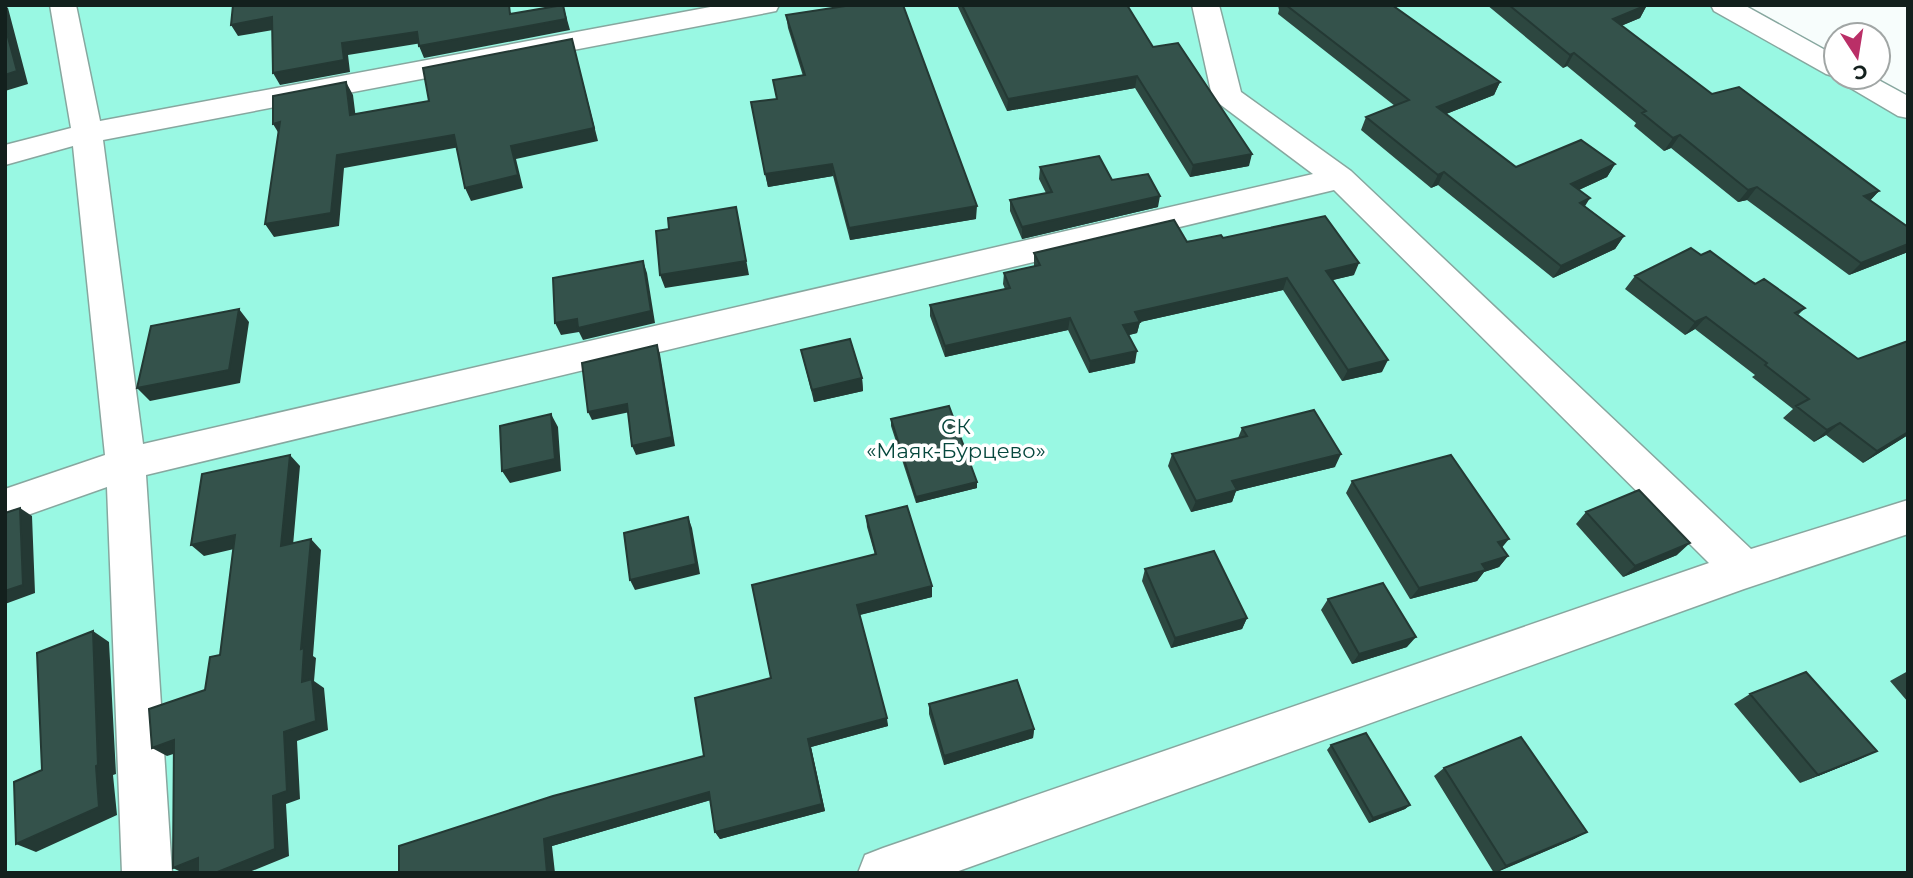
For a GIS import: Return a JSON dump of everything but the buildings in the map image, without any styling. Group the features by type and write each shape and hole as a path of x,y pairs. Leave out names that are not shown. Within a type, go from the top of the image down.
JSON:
{"street":[{"path":"62,5 87,133 126,464 146,873"},
{"path":"5,155 87,133 766,5"},
{"path":"1205,5 1227,96 1340,178 1744,570"},
{"path":"1724,5 1822,60"},
{"path":"1876,91 1908,109"},
{"path":"5,506 126,464 1340,178"},
{"path":"883,873 1744,570 1908,517"}],"green space":[{"name":"СК «Маяк-Бурцево»","path":"5,5 1724,5 1822,68 1822,91 1876,91 1908,109 1908,873 5,873"}]}
